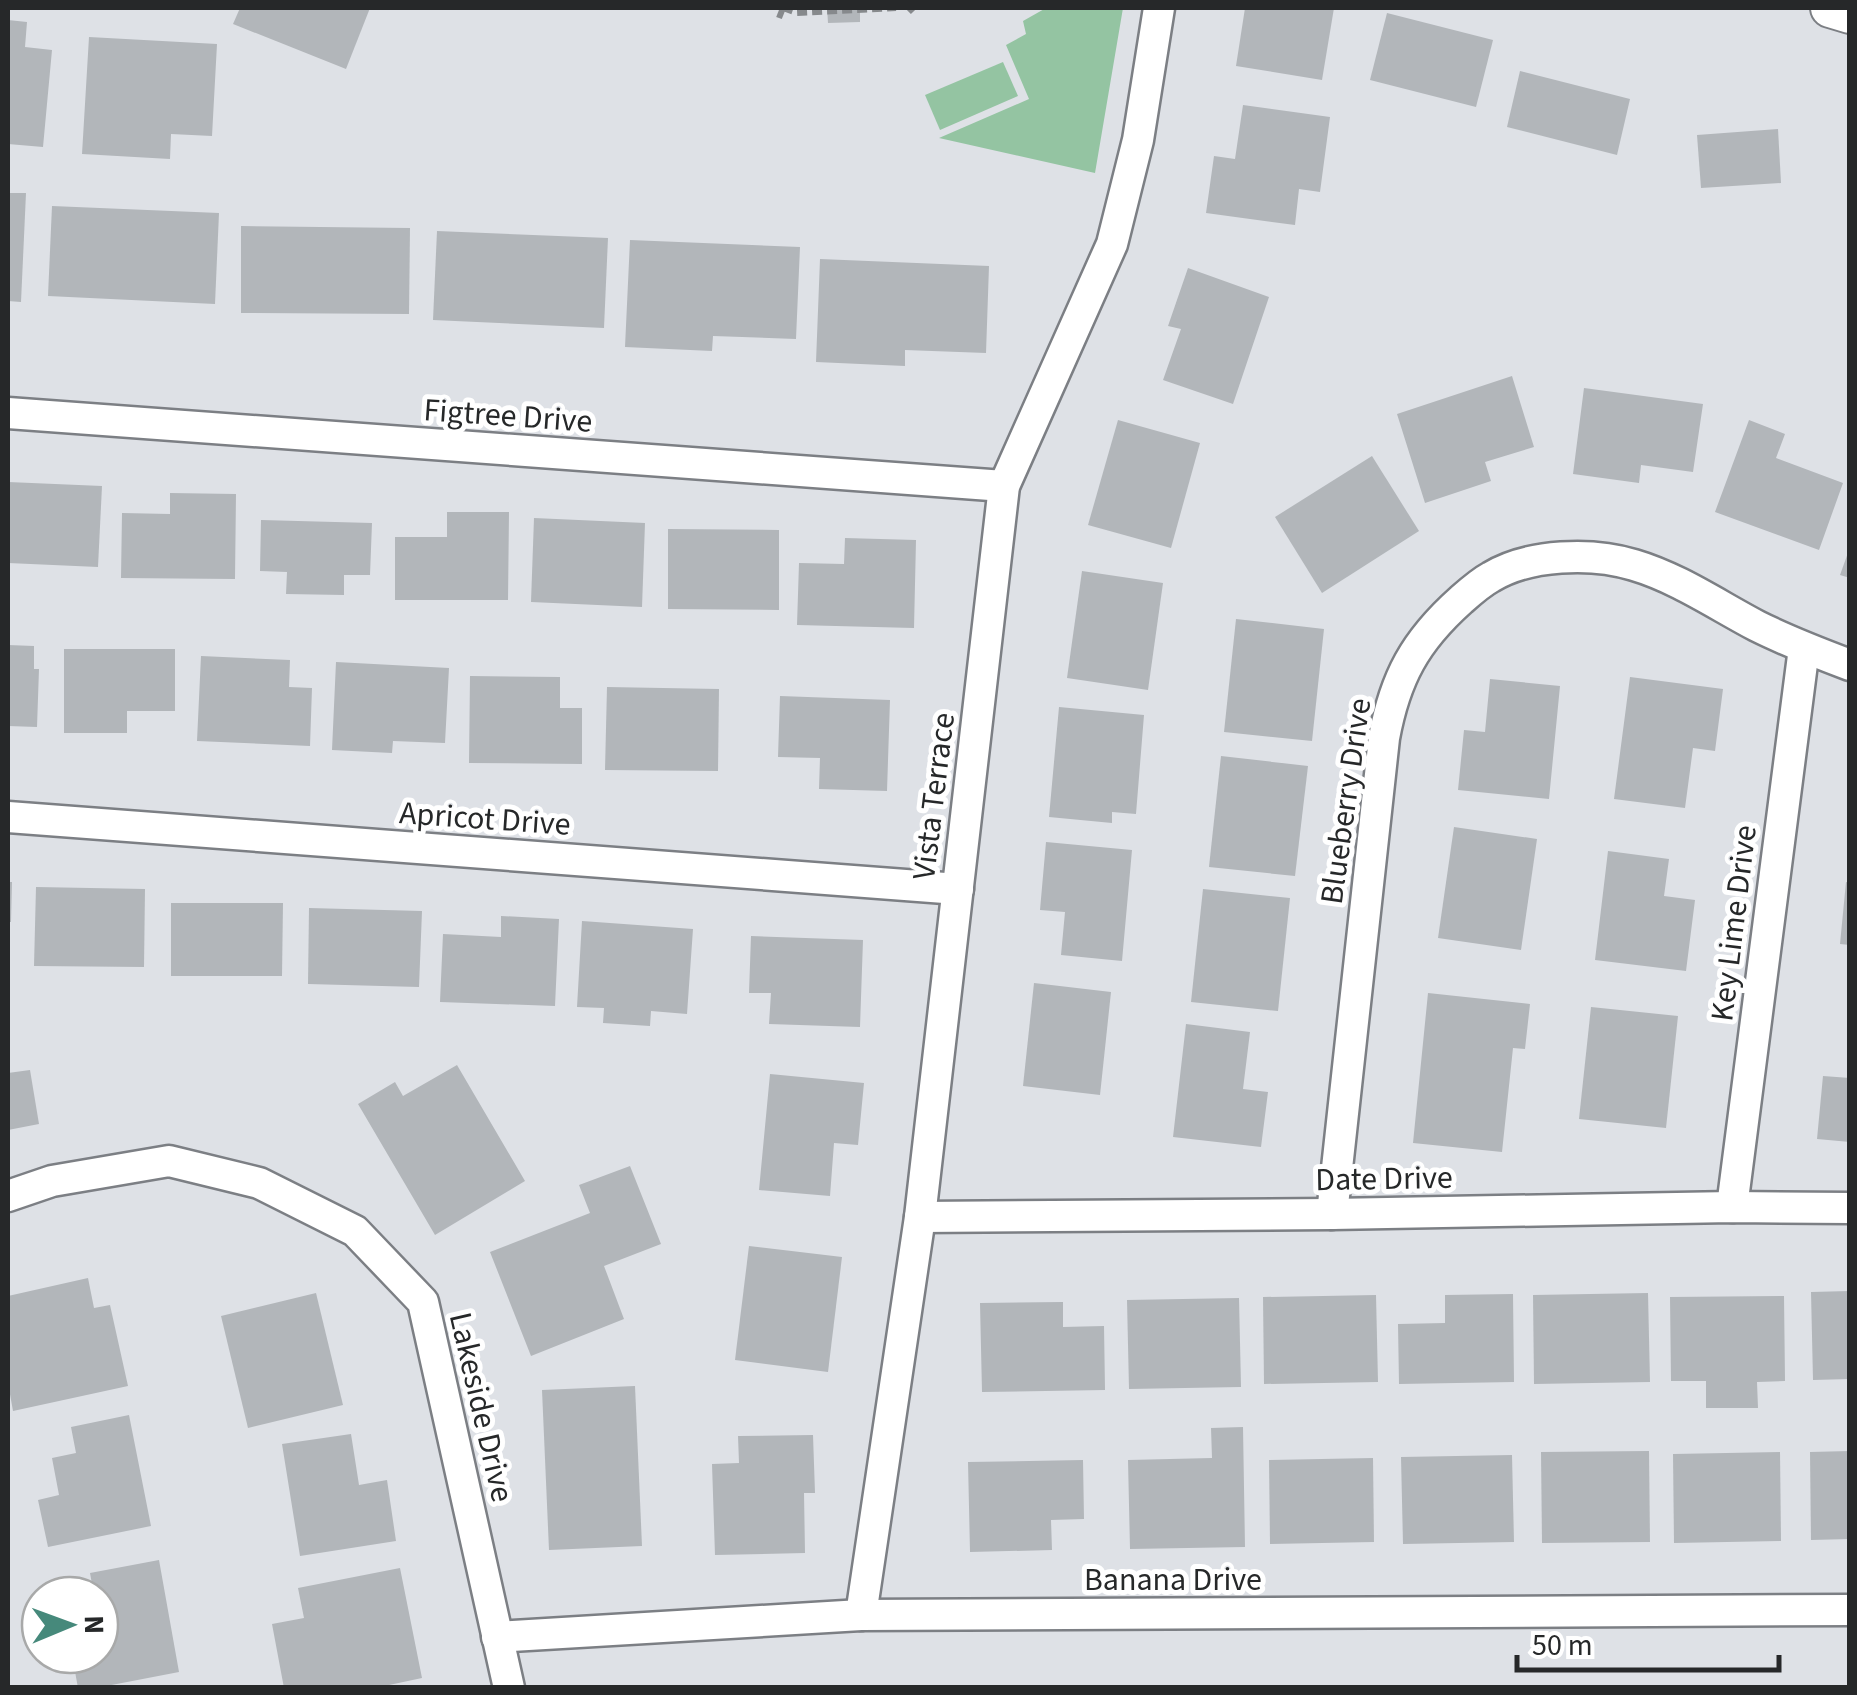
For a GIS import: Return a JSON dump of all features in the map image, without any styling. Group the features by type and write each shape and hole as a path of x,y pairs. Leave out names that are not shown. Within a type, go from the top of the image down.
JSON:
{"street":[{"name":"Vista Terrace","path":"861,1615 920,1217 1004,486 1112,244 1138,140 1159,8"},
{"path":"1830,8 1850,14"},
{"name":"Figtree Drive","path":"8,413 1004,486"},
{"name":"Blueberry Drive","path":"1332,1214 1384,738 1390,705 1402,673 1433,627 1492,575 1552,560 1604,558 1665,576 1804,648 1850,664"},
{"name":"Key Lime Drive","path":"1732,1207 1804,648"},
{"name":"Apricot Drive","path":"8,818 958,889"},
{"name":"Lakeside Drive","path":"8,1196 52,1181 168,1161 259,1183 355,1232 422,1302 509,1688"},
{"name":"Date Drive","path":"920,1217 1850,1208"},
{"name":"Banana Drive","path":"497,1637 861,1615 1850,1610"}],"path":[{"path":"779,18 783,8 797,14 896,8"},
{"path":"840,10 841,24"}],"green space":[{"path":"1046,8 1123,8 1095,173 939,138 1029,99 1006,45 1026,34 1023,21"},
{"path":"1003,62 1018,96 940,130 925,95"}],"building":[{"path":"240,8 370,8 346,69 233,24"},
{"path":"827,8 860,8 860,22 828,23"},
{"path":"1245,8 1334,8 1322,80 1236,66"},
{"path":"1387,13 1493,40 1476,107 1370,80"},
{"path":"8,20 27,22 25,47 52,50 43,147 8,144"},
{"path":"89,37 217,44 212,136 171,134 170,159 82,154"},
{"path":"1520,71 1630,99 1617,155 1507,127"},
{"path":"1243,105 1330,117 1320,192 1299,189 1295,225 1206,213 1214,156 1235,159"},
{"path":"1778,129 1781,183 1701,188 1697,135"},
{"path":"8,193 26,193 21,302 8,301"},
{"path":"52,206 219,213 215,304 48,296"},
{"path":"241,226 410,228 409,314 241,313"},
{"path":"437,231 608,238 604,328 433,320"},
{"path":"630,240 800,247 796,339 713,336 712,351 625,347"},
{"path":"820,259 989,266 986,353 905,350 905,366 816,362"},
{"path":"1188,268 1269,297 1233,404 1163,380 1181,329 1168,326"},
{"path":"1512,376 1534,447 1485,462 1491,481 1425,503 1397,414"},
{"path":"1584,388 1703,404 1693,472 1641,465 1639,483 1573,474"},
{"path":"1118,420 1200,443 1171,548 1088,525"},
{"path":"1749,420 1785,434 1776,458 1843,483 1819,550 1715,512"},
{"path":"1372,456 1419,531 1322,593 1275,517"},
{"path":"8,482 102,486 98,567 8,563"},
{"path":"170,493 236,494 235,579 121,578 122,513 170,514"},
{"path":"447,512 509,512 508,600 395,600 395,537 447,537"},
{"path":"534,518 645,523 642,607 531,602"},
{"path":"261,520 372,523 370,575 344,575 344,595 286,594 287,572 260,571"},
{"path":"668,529 779,530 779,610 668,609"},
{"path":"845,538 916,540 914,628 797,625 799,563 844,564"},
{"path":"1850,550 1850,578 1840,575"},
{"path":"1082,571 1163,583 1148,690 1067,678"},
{"path":"1236,619 1324,629 1312,741 1224,732"},
{"path":"8,645 34,646 34,669 39,669 37,727 8,726"},
{"path":"64,649 175,649 175,711 127,711 127,733 64,733"},
{"path":"201,656 290,660 289,687 312,688 310,746 197,741"},
{"path":"336,662 449,668 445,743 393,741 392,753 332,750"},
{"path":"470,676 560,677 560,708 582,708 582,764 469,763"},
{"path":"1630,677 1723,689 1715,751 1693,748 1685,808 1614,799"},
{"path":"1490,679 1560,686 1549,799 1458,790 1464,730 1485,732"},
{"path":"607,687 719,689 718,771 605,770"},
{"path":"780,696 890,700 887,791 819,789 820,758 778,757"},
{"path":"1059,707 1144,715 1136,814 1112,812 1112,823 1049,817"},
{"path":"1221,756 1308,766 1295,876 1209,867"},
{"path":"1454,827 1537,839 1521,950 1438,938"},
{"path":"1046,842 1132,850 1122,961 1061,955 1065,912 1040,910"},
{"path":"1608,851 1669,859 1664,896 1695,900 1686,971 1595,960"},
{"path":"8,882 12,882 11,922 8,922"},
{"path":"1846,882 1850,883 1850,945 1840,944"},
{"path":"36,887 145,889 144,967 34,966"},
{"path":"1203,889 1290,898 1278,1011 1191,1002"},
{"path":"171,903 283,903 282,976 171,976"},
{"path":"309,908 422,911 419,987 308,984"},
{"path":"501,916 559,919 555,1006 440,1002 443,934 501,937"},
{"path":"582,921 693,929 687,1014 651,1011 650,1026 603,1023 604,1008 577,1007"},
{"path":"751,936 863,940 860,1027 769,1024 771,993 749,993"},
{"path":"1034,983 1111,992 1100,1095 1023,1086"},
{"path":"1428,993 1530,1004 1525,1049 1513,1048 1502,1152 1413,1143"},
{"path":"1591,1007 1678,1016 1666,1128 1579,1119"},
{"path":"1186,1024 1250,1032 1243,1089 1268,1092 1261,1147 1173,1137"},
{"path":"457,1065 525,1181 435,1235 358,1104 395,1082 403,1096"},
{"path":"30,1070 39,1124 8,1130 8,1073"},
{"path":"770,1074 864,1083 858,1145 834,1143 830,1196 759,1190"},
{"path":"1823,1076 1850,1078 1850,1142 1817,1139"},
{"path":"630,1166 661,1244 604,1266 624,1319 531,1356 490,1252 590,1213 579,1185"},
{"path":"749,1246 842,1257 828,1372 735,1360"},
{"path":"88,1278 94,1308 110,1305 128,1386 13,1411 8,1383 8,1296"},
{"path":"1850,1291 1850,1379 1813,1380 1811,1292"},
{"path":"316,1293 343,1405 248,1428 221,1316"},
{"path":"1648,1293 1650,1382 1534,1384 1533,1295"},
{"path":"1513,1294 1514,1382 1399,1384 1398,1324 1445,1323 1445,1295"},
{"path":"1376,1295 1378,1382 1264,1384 1263,1297"},
{"path":"1784,1296 1785,1381 1757,1382 1758,1408 1706,1408 1706,1381 1671,1381 1670,1297"},
{"path":"1239,1298 1241,1387 1129,1389 1127,1300"},
{"path":"1063,1302 1063,1327 1104,1326 1105,1390 982,1392 980,1303"},
{"path":"635,1386 642,1546 549,1550 542,1390"},
{"path":"129,1415 151,1526 48,1547 38,1500 59,1495 52,1458 76,1453 71,1427"},
{"path":"1243,1427 1245,1547 1130,1549 1128,1460 1212,1458 1211,1428"},
{"path":"351,1434 359,1485 387,1480 396,1541 300,1556 282,1444"},
{"path":"813,1435 815,1493 804,1493 805,1553 715,1555 712,1464 739,1463 738,1436"},
{"path":"1649,1451 1650,1542 1542,1543 1541,1452"},
{"path":"1850,1451 1850,1539 1811,1540 1810,1452"},
{"path":"1780,1452 1781,1541 1674,1543 1673,1454"},
{"path":"1512,1455 1514,1542 1403,1544 1401,1457"},
{"path":"1373,1458 1374,1542 1270,1544 1269,1460"},
{"path":"1083,1460 1084,1519 1051,1520 1052,1550 970,1552 968,1462"},
{"path":"159,1560 179,1672 78,1688 76,1675 120,1675 120,1575 90,1573"},
{"path":"400,1568 422,1678 375,1688 284,1688 272,1624 304,1618 298,1588"}]}
